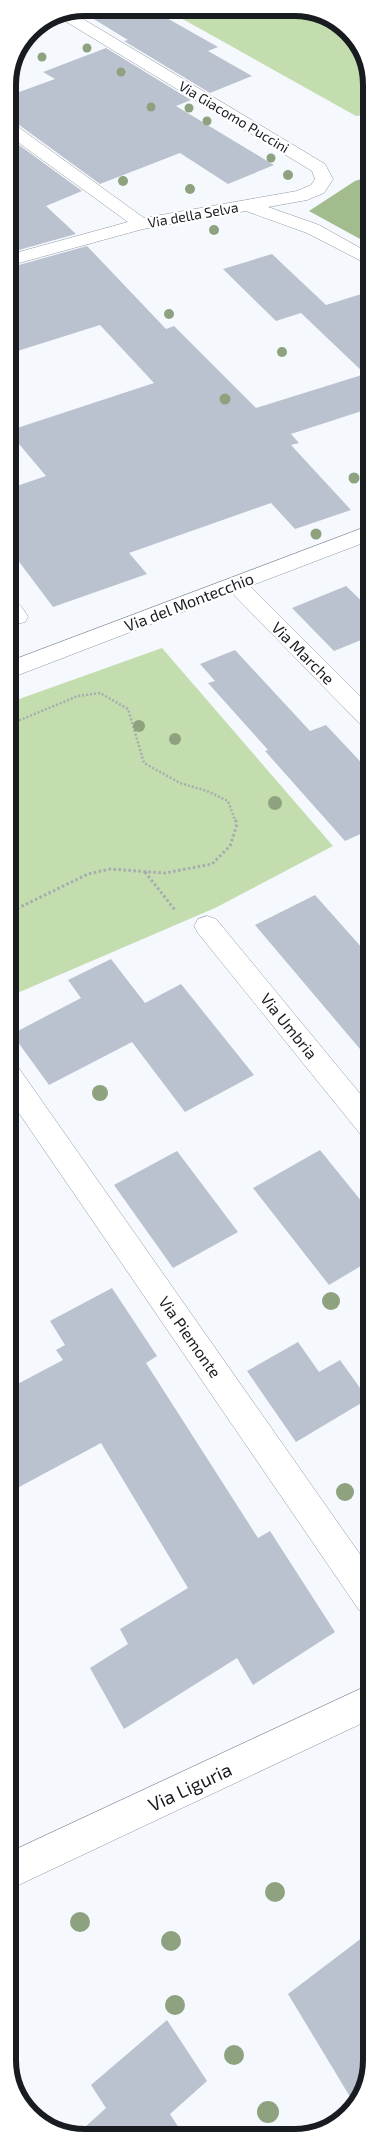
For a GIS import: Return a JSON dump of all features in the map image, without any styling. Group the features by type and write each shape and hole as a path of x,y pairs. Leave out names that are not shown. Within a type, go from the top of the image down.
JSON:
{"street":[{"name":"Via Giacomo Puccini","path":"71,18 319,168 324,179 318,189 301,196 247,205"},
{"path":"16,134 141,224"},
{"name":"Via della Selva","path":"16,259 141,224 247,205 313,229 363,257"},
{"name":"Via del Montecchio","path":"16,668 363,535"},
{"name":"Via Marche","path":"235,584 363,713"},
{"name":"Via Umbria","path":"207,926 363,1116"},
{"name":"Via Piemonte","path":"16,1087 363,1586"},
{"name":"Via Liguria","path":"16,1868 363,1705"}],"path":[{"path":"16,722 78,696 100,693 128,709 144,763 180,783 207,791 228,801 237,824 230,846 212,864 165,872 110,869 88,874 16,909"},
{"path":"145,871 171,908 207,926"}],"green space":[{"path":"177,16 308,18 324,23 348,43 356,55 362,77 363,115 356,116"},
{"path":"247,16 293,16 308,18"},
{"path":"363,178 363,241 309,211 355,181"},
{"path":"162,648 333,846 215,908 16,994 16,700"}],"building":[{"path":"89,16 163,16 218,47 208,51 252,76 210,93 124,41 128,40"},
{"path":"106,48 191,100 176,106 274,165 228,184 180,153 100,184 16,123 16,93 55,79 43,72"},
{"path":"16,143 82,191 46,206 76,234 16,251"},
{"path":"87,246 166,329 174,326 256,408 363,375 363,411 291,434 299,443 291,445 351,510 295,529 271,503 129,553 147,574 53,607 16,558 16,486 46,476 16,440 16,428 154,383 100,325 16,351 16,266"},
{"path":"272,254 326,305 363,293 363,372 301,313 276,321 223,269"},
{"path":"346,586 363,602 363,639 334,651 292,608"},
{"path":"235,650 310,731 326,725 363,764 363,833 345,841 208,683 215,681 200,664"},
{"path":"315,895 363,949 363,1053 255,925"},
{"path":"111,959 145,1003 181,984 254,1075 185,1112 132,1042 49,1085 16,1040 16,1032 81,998 68,980"},
{"path":"320,1150 363,1203 363,1265 329,1285 253,1188"},
{"path":"177,1151 238,1232 173,1268 114,1185"},
{"path":"112,1288 157,1356 146,1363 258,1538 270,1531 335,1632 253,1685 237,1658 124,1729 90,1668 128,1644 120,1629 188,1588 101,1443 16,1489 16,1385 63,1360 56,1350 65,1345 50,1321"},
{"path":"298,1342 319,1372 340,1360 363,1392 363,1402 296,1442 247,1371"},
{"path":"363,1937 363,2059 359,2082 351,2098 288,1994"},
{"path":"167,2020 207,2081 170,2114 180,2129 83,2129 106,2108 91,2085"}]}
